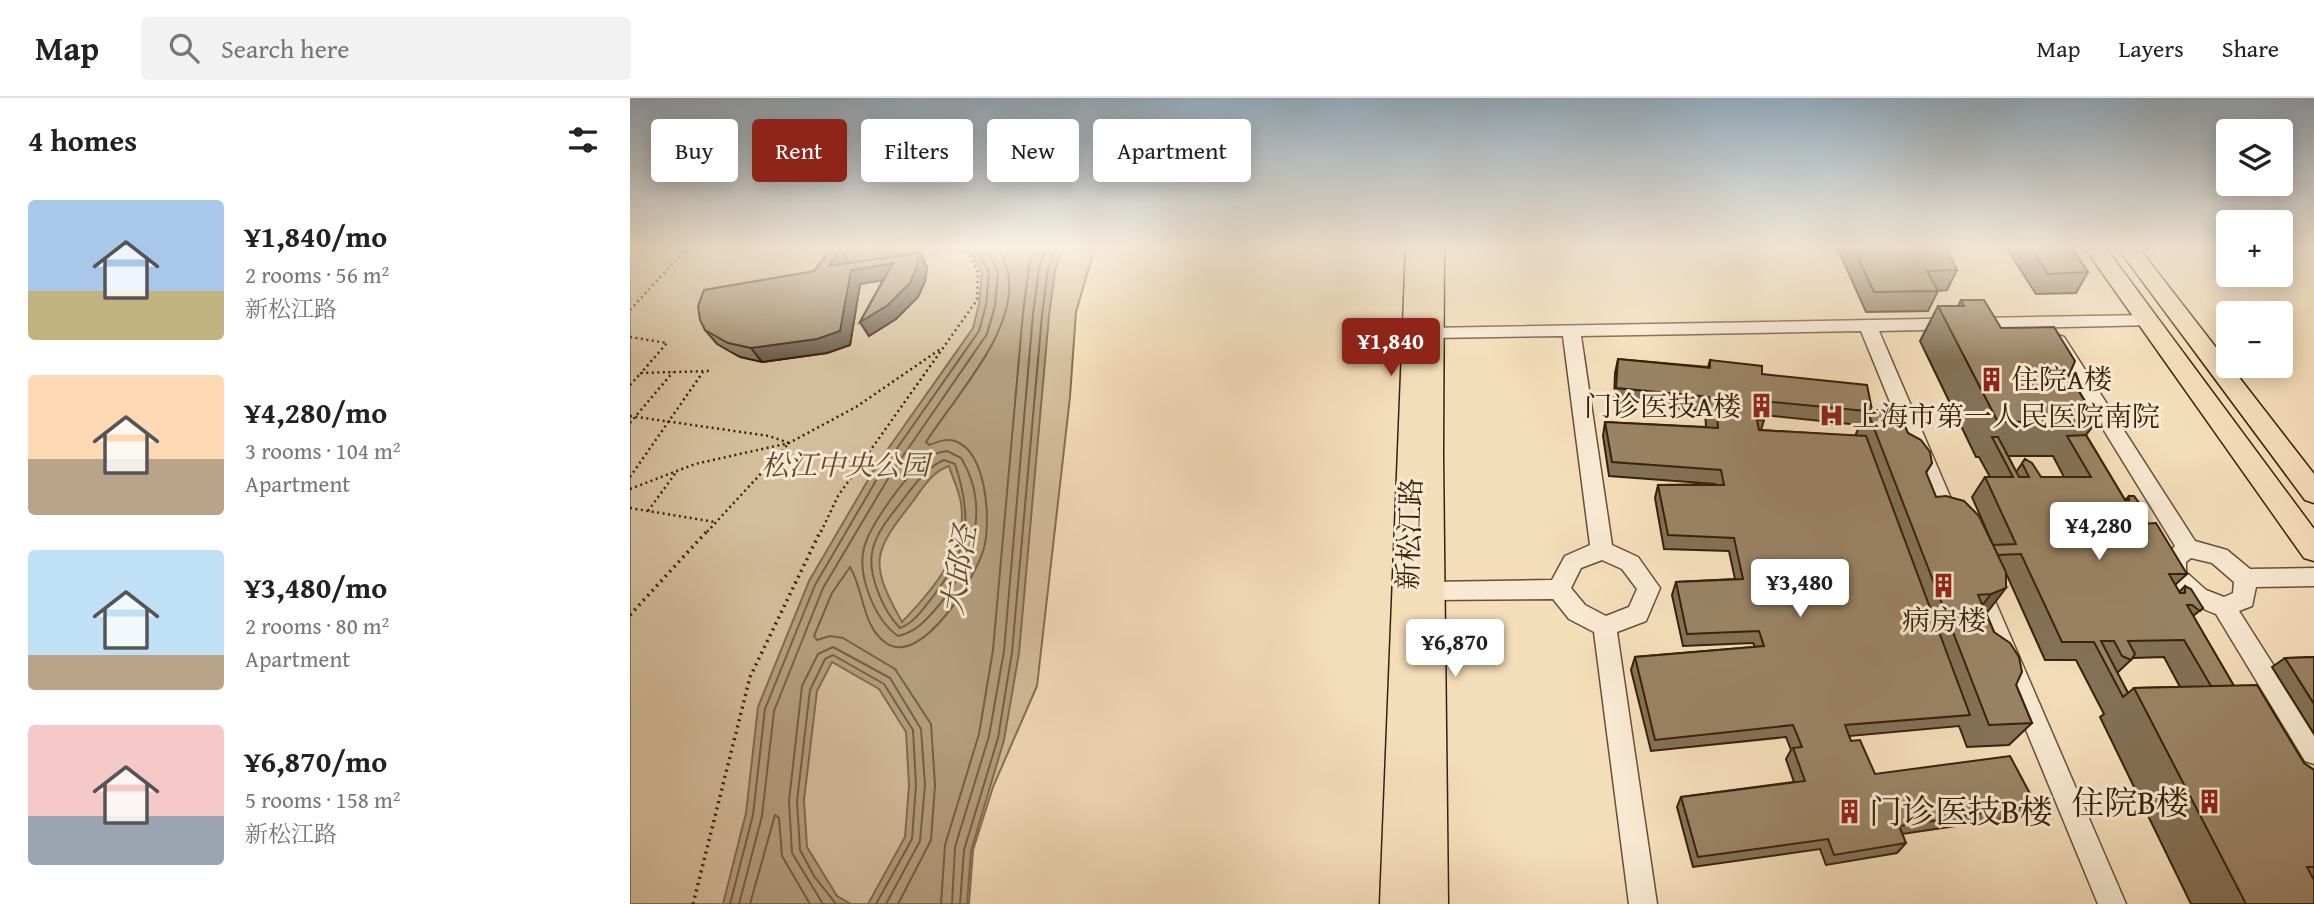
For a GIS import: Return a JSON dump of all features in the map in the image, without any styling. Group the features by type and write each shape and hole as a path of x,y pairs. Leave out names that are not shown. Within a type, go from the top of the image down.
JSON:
{"main road":[{"name":"新松江路","path":"1398,904 1415,285"},
{"name":"新松江路","path":"1430,904 1434,285"},
{"path":"2121,285 2314,550"},
{"path":"2157,285 2306,474 2314,493"}],"lane":[{"path":"1433,332 2148,321"},
{"path":"2048,324 2188,548 2219,556 2245,579 2314,577"},
{"path":"1868,326 1960,545"},
{"path":"1572,330 1602,550"},
{"path":"2188,548 2175,558 2175,575 2198,597 2224,607 2314,752"},
{"path":"1602,550 1630,563 1649,588 1637,614 1605,626 1577,612 1559,589 1573,562 1602,550"},
{"path":"1971,570 2112,904"},
{"path":"2224,607 2244,599 2245,579"},
{"path":"1430,591 1559,589"},
{"path":"1605,626 1643,904"}],"path":[{"path":"630,310 653,285"},
{"path":"693,904 750,677 838,496 977,300 978,285"},
{"path":"630,337 667,343 630,385"},
{"path":"630,489 678,469 789,443 856,407 946,345"},
{"path":"641,373 709,371"},
{"path":"630,424 673,372"},
{"path":"630,477 703,372"},
{"path":"630,416 769,436 789,443"},
{"path":"630,615 789,443"},
{"path":"648,510 678,469"},
{"path":"630,508 715,522"}],"green space":[{"name":"松江中央公园","path":"630,285 1084,285 1076,312 1070,397 1037,686 993,787 973,850 969,904 630,904"}],"water":[{"name":"大邱泾","path":"981,285 1053,285 1019,653 1004,740 971,851 967,904 868,904 905,837 909,785 906,732 879,689 832,662 817,691 804,800 807,847 837,896 851,904 723,904 746,813 758,707 809,581 878,463 973,328","holes":["949,466 960,498 962,516 955,550 926,596 902,622 884,585 880,570 883,545 929,480"]}],"building":[{"path":"735,285 848,285 840,331 817,339 751,348 728,343 705,330 698,306 704,290"},
{"path":"881,285 908,285 888,305 860,322"},
{"path":"1871,285 1934,285 1938,291 1874,292"},
{"path":"1961,300 1984,300 2001,328 2054,327 2075,361 2069,375 2097,421 1998,422 1938,306 1964,306"},
{"path":"1618,359 1710,368 1710,360 1762,366 1762,374 1867,385 1872,410 1866,411 1763,401 1764,420 1757,420 1759,430 1866,436 1970,715 1845,725 1851,741 1860,740 1875,774 2010,756 2036,805 1899,826 1906,843 1834,855 1828,839 1698,857 1681,797 1805,781 1793,748 1802,747 1793,725 1655,740 1635,657 1764,646 1759,631 1687,634 1676,582 1743,579 1734,538 1668,535 1658,485 1724,485 1721,470 1612,462 1605,422 1718,428 1717,416 1710,415 1709,397 1616,388"},
{"path":"1867,410 1898,410 1908,433 1921,440 1930,452 1932,463 1926,472 1936,497 1946,496 1964,501 1979,516 2006,572 2006,588 1991,594 1978,595 1994,632 2010,643 2019,657 2022,672 2016,685 2032,723 1989,725"},
{"path":"2086,435 2125,500 2134,496 2145,511 2142,514 2130,509 2139,524 2156,523 2187,574 2169,574 2180,593 2185,593 2185,586 2191,589 2203,608 2200,611 2187,605 2234,686 2211,686 2184,640 2128,641 2135,654 2131,660 2122,656 2114,641 2101,641 2128,693 2123,697 2094,642 2062,642 2021,554 1998,555 1993,545 2016,544 1985,477 2013,477 1992,437 1998,437 2019,477 2029,477 2022,463 2025,459 2032,463 2041,477 2091,477 2067,436"},
{"path":"2314,657 2314,704 2285,658"},
{"path":"2257,685 2304,763 2314,770 2314,867 2307,867 2314,880 2314,904 2246,904 2134,688"}],"place":[{"name":"住院A楼","path":"1991,379"},
{"name":"门诊医技A楼","path":"1761,406"},
{"name":"上海市第一人民医院南院","path":"1832,416"},
{"name":"病房楼","path":"1944,586"},
{"name":"住院B楼","path":"2209,802"},
{"name":"门诊医技B楼","path":"1849,811"}]}
